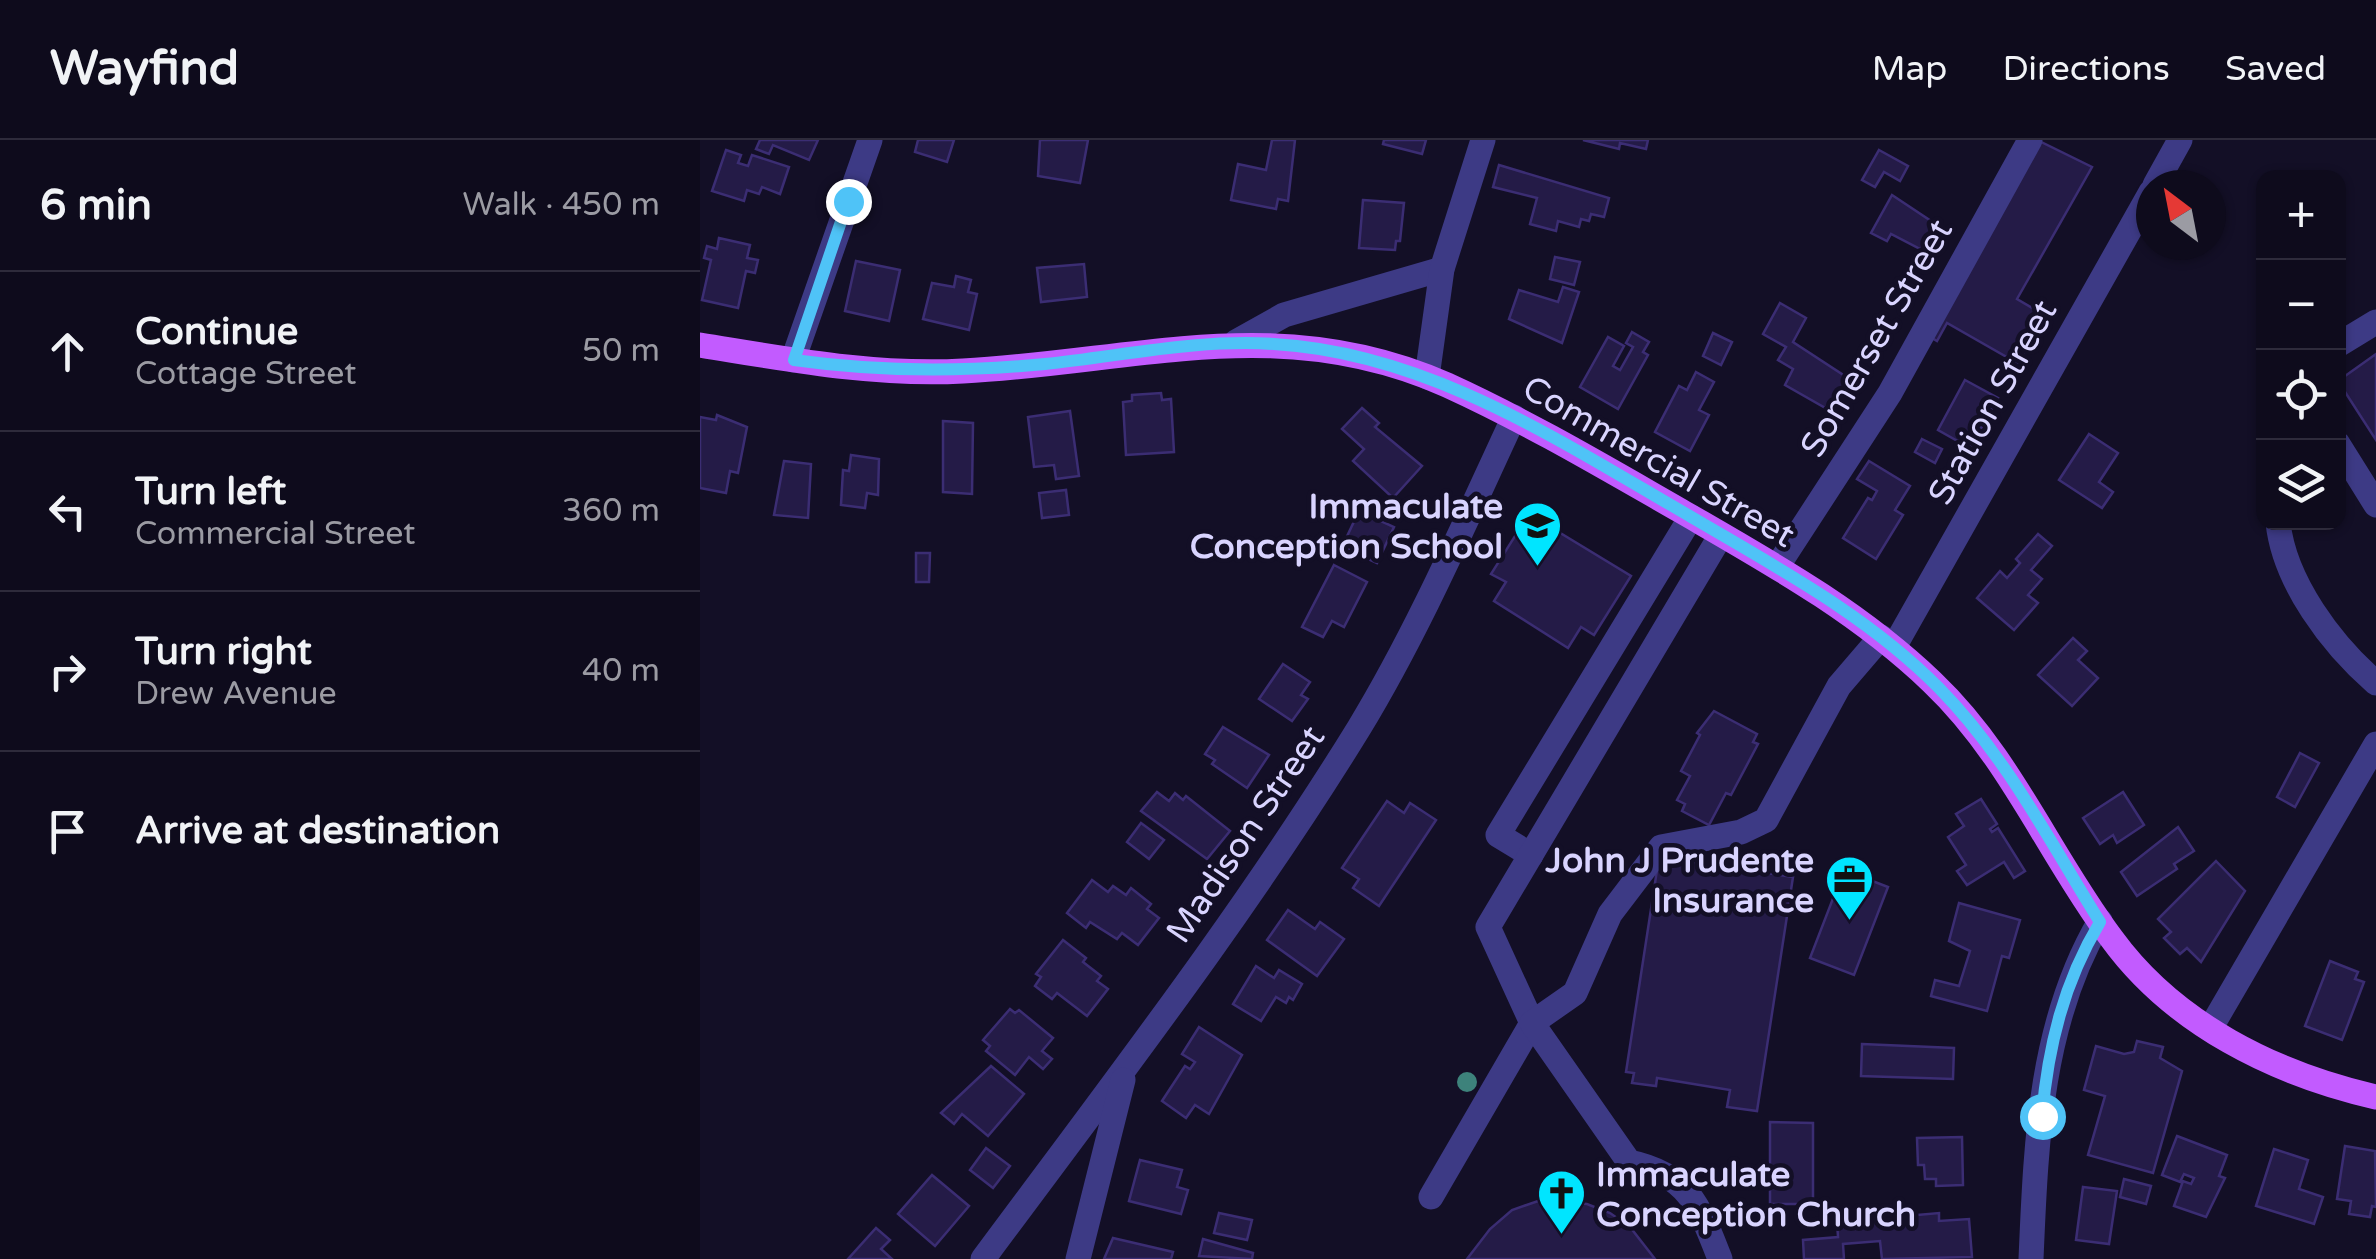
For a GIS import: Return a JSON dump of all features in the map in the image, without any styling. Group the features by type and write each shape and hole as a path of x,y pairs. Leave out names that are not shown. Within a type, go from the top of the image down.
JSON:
{"main road":[{"name":"Commercial Street","path":"700,344 872,371 962,371 1236,342 1346,353 1427,377 1514,417 1777,567 1888,642 1938,687 1990,747 2100,922 2155,990 2210,1029 2294,1074 2376,1097"}],"street":[{"path":"794,360 870,140"},
{"path":"1427,377 1442,269 1483,140"},
{"name":"Somerset Street","path":"1777,567 1890,392 2030,140"},
{"path":"2163,170 2180,140"},
{"name":"Station Street","path":"1532,1023 1575,993 1610,914 1661,848 1741,832 1766,820 1839,686 1888,642 2136,218"},
{"path":"1236,342 1284,315 1442,269"},
{"path":"2346,340 2376,322"},
{"name":"Madison Street","path":"983,1259 1277,855 1360,726 1426,606 1514,417"},
{"path":"2346,457 2376,505"},
{"path":"1531,855 1498,835 1690,517"},
{"path":"2279,530 2299,586 2323,622 2376,683"},
{"path":"1720,1259 1694,1201 1679,1182 1654,1167 1629,1162 1532,1023 1488,927 1721,535"},
{"path":"2210,1029 2376,744"},
{"path":"2031,1259 2045,1082 2055,1033 2071,973 2100,922"},
{"path":"1430,1197 1532,1023"},
{"path":"1078,1259 1126,1066"}],"building":[{"path":"760,140 818,140 809,160 773,145 769,154 756,149"},
{"path":"918,140 954,140 947,162 915,152"},
{"path":"1040,140 1088,140 1080,183 1038,176"},
{"path":"1272,140 1295,140 1288,201 1278,199 1276,209 1231,200 1238,164 1266,170"},
{"path":"1384,140 1426,140 1422,154 1383,144"},
{"path":"1583,140 1648,140 1646,149 1620,143 1619,149"},
{"path":"2037,140 2092,167 2017,299 2046,316 2019,364 1947,323 1937,341 1927,335"},
{"path":"726,150 741,155 738,163 748,166 752,155 789,167 780,194 762,187 759,194 747,190 744,201 712,191"},
{"path":"1879,150 1908,166 1900,181 1884,172 1875,187 1862,180"},
{"path":"1499,165 1609,198 1604,217 1591,214 1589,221 1581,219 1579,227 1558,221 1556,231 1530,224 1537,198 1493,187"},
{"path":"1892,195 1940,227 1926,252 1891,234 1887,241 1871,233"},
{"path":"1363,200 1404,203 1400,241 1396,241 1395,250 1359,248"},
{"path":"719,238 750,245 747,258 758,260 755,273 746,271 738,308 702,300 711,260 704,258 707,246 717,249"},
{"path":"1555,257 1580,262 1574,285 1550,279"},
{"path":"856,261 900,270 889,321 845,311"},
{"path":"1084,264 1087,297 1041,302 1037,268"},
{"path":"956,276 971,280 968,292 977,294 969,330 923,319 932,283 954,287"},
{"path":"1563,287 1579,292 1562,343 1509,319 1519,290 1558,302"},
{"path":"1780,303 1806,318 1793,342 1854,382 1836,414 1785,385 1793,369 1778,360 1786,347 1763,334"},
{"path":"1632,332 1649,342 1643,352 1648,355 1618,409 1580,387 1608,337 1624,346 1613,366 1620,370 1633,347 1626,343"},
{"path":"1713,333 1732,342 1721,365 1703,356"},
{"path":"2376,354 2376,440 2346,393 2346,375"},
{"path":"1696,372 1714,382 1699,410 1709,415 1690,451 1655,432 1679,386 1687,390"},
{"path":"1965,380 1998,398 1970,448 1938,430"},
{"path":"1161,393 1162,400 1171,399 1174,452 1126,455 1123,402 1132,401 1132,395"},
{"path":"1362,408 1379,423 1375,427 1422,466 1393,498 1353,461 1364,449 1342,429"},
{"path":"1070,411 1079,476 1056,479 1054,465 1034,467 1028,417"},
{"path":"717,415 747,427 738,473 730,471 726,493 700,488 700,417 716,420"},
{"path":"943,421 973,423 972,494 943,492"},
{"path":"2089,434 2118,453 2099,482 2113,492 2102,508 2059,480"},
{"path":"1922,439 1942,449 1935,463 1915,452"},
{"path":"851,455 879,459 878,495 867,493 865,508 841,505 843,470 849,471"},
{"path":"784,461 811,464 808,518 774,515"},
{"path":"1869,461 1910,486 1895,510 1903,515 1876,559 1843,538 1868,498 1872,500 1877,491 1857,479"},
{"path":"1066,490 1069,515 1042,518 1039,493"},
{"path":"1359,511 1394,527 1377,563 1342,547"},
{"path":"1529,514 1631,576 1594,635 1581,627 1568,648 1494,601 1506,582 1491,574"},
{"path":"2038,534 2052,546 2031,570 2042,579 2028,595 2038,603 2014,630 1977,598 2000,571 2007,578 2020,563 2016,559"},
{"path":"916,553 930,553 929,582 916,582"},
{"path":"1334,565 1367,582 1344,627 1332,621 1323,637 1302,627"},
{"path":"2073,638 2087,651 2078,660 2098,678 2072,706 2038,675"},
{"path":"1283,664 1310,682 1301,695 1308,699 1292,721 1259,699"},
{"path":"1714,711 1757,734 1753,742 1758,744 1731,795 1726,793 1709,825 1682,811 1685,804 1677,800 1690,776 1681,771 1700,735 1697,733"},
{"path":"1223,727 1269,755 1247,788 1212,764 1215,760 1205,754"},
{"path":"2300,753 2319,763 2295,807 2277,797"},
{"path":"1157,792 1169,801 1175,793 1183,800 1186,796 1230,831 1207,859 1141,811"},
{"path":"2123,792 2144,825 2117,843 2113,835 2100,844 2083,818"},
{"path":"1981,799 1997,824 1990,829 1992,832 1998,828 2025,871 2014,878 2004,862 1967,885 1957,871 1966,865 1948,837 1964,826 1956,814"},
{"path":"1387,801 1404,813 1410,803 1436,820 1379,906 1353,888 1359,879 1342,868"},
{"path":"1141,823 1164,840 1149,859 1127,842"},
{"path":"2178,827 2194,851 2174,864 2177,869 2137,896 2121,872"},
{"path":"1659,857 1793,877 1757,1111 1727,1107 1730,1090 1657,1078 1656,1086 1632,1083 1634,1073 1626,1072"},
{"path":"2216,861 2245,891 2201,962 2187,948 2180,954 2164,938 2171,932 2158,919"},
{"name":"John J Prudente Insurance","path":"1844,870 1888,887 1854,975 1810,958"},
{"path":"1092,880 1108,892 1113,886 1126,895 1131,888 1151,904 1147,909 1159,918 1138,945 1122,933 1117,939 1090,922 1086,928 1067,913"},
{"path":"1959,903 2020,920 2009,958 2002,956 1987,1011 1931,996 1935,980 1959,986 1970,951 1949,941"},
{"path":"1288,910 1315,929 1320,922 1344,939 1317,976 1267,940"},
{"path":"1063,940 1086,958 1083,962 1101,976 1097,981 1108,989 1087,1016 1057,993 1052,999 1035,986 1041,977 1036,974"},
{"path":"2330,961 2358,972 2355,979 2364,982 2342,1040 2305,1026"},
{"path":"1256,966 1274,978 1279,970 1302,984 1293,1000 1289,997 1286,1003 1276,997 1261,1021 1233,1004"},
{"path":"1010,1009 1015,1013 1019,1010 1053,1038 1042,1051 1052,1059 1043,1069 1029,1057 1015,1075 986,1051 990,1046 983,1040"},
{"path":"1199,1027 1242,1055 1209,1114 1195,1105 1186,1118 1162,1101 1185,1066 1190,1069 1195,1062 1182,1054"},
{"path":"2137,1041 2163,1047 2160,1058 2182,1071 2153,1173 2088,1155 2105,1096 2084,1090 2096,1046 2124,1054 2134,1052"},
{"path":"1862,1044 1954,1048 1953,1079 1861,1076"},
{"path":"991,1066 1024,1094 988,1136 962,1114 954,1124 941,1113"},
{"path":"1770,1122 1813,1123 1813,1204 1770,1204"},
{"path":"2177,1136 2227,1155 2219,1176 2225,1178 2206,1217 2174,1206 2183,1181 2191,1184 2194,1178 2184,1174 2180,1182 2162,1175"},
{"path":"1962,1137 1963,1185 1936,1186 1936,1179 1925,1179 1924,1165 1918,1165 1917,1138"},
{"path":"2345,1146 2375,1151 2376,1207 2372,1206 2370,1217 2349,1214 2351,1201 2337,1199"},
{"path":"986,1148 1010,1166 993,1188 970,1170"},
{"path":"2274,1149 2308,1160 2299,1189 2323,1197 2314,1224 2256,1206"},
{"path":"1140,1160 1182,1170 1177,1187 1188,1190 1181,1214 1129,1201"},
{"path":"932,1175 969,1206 935,1246 898,1214"},
{"path":"2124,1179 2151,1186 2146,1204 2120,1197"},
{"path":"2083,1187 2117,1191 2109,1244 2076,1240"},
{"name":"Immaculate Conception Church","path":"1541,1200 1587,1204 1610,1213 1630,1227 1655,1259 1467,1259 1490,1229 1512,1210"},
{"path":"1219,1213 1252,1220 1247,1240 1214,1233"},
{"path":"1939,1213 1939,1221 1969,1219 1972,1257 1882,1259 1880,1241 1843,1244 1844,1259 1804,1259 1803,1240 1838,1237 1837,1222 1881,1218 1881,1224 1895,1223 1895,1217"},
{"path":"876,1228 890,1240 881,1249 892,1259 848,1259"},
{"path":"1113,1238 1173,1252 1171,1259 1104,1259"},
{"path":"1203,1239 1253,1253 1252,1259 1199,1256"}],"place":[{"name":"Immaculate Conception School","path":"1538,568"},
{"name":"John J Prudente Insurance","path":"1849,922"},
{"name":"Immaculate Conception Church","path":"1561,1236"}],"route":[{"path":"848,201 794,360 872,371 962,371 1236,342 1330,350 1376,359 1448,386 1514,417 1777,567 1861,621 1964,714 2024,797 2100,922 2071,973 2058,1016 2042,1116"}]}
